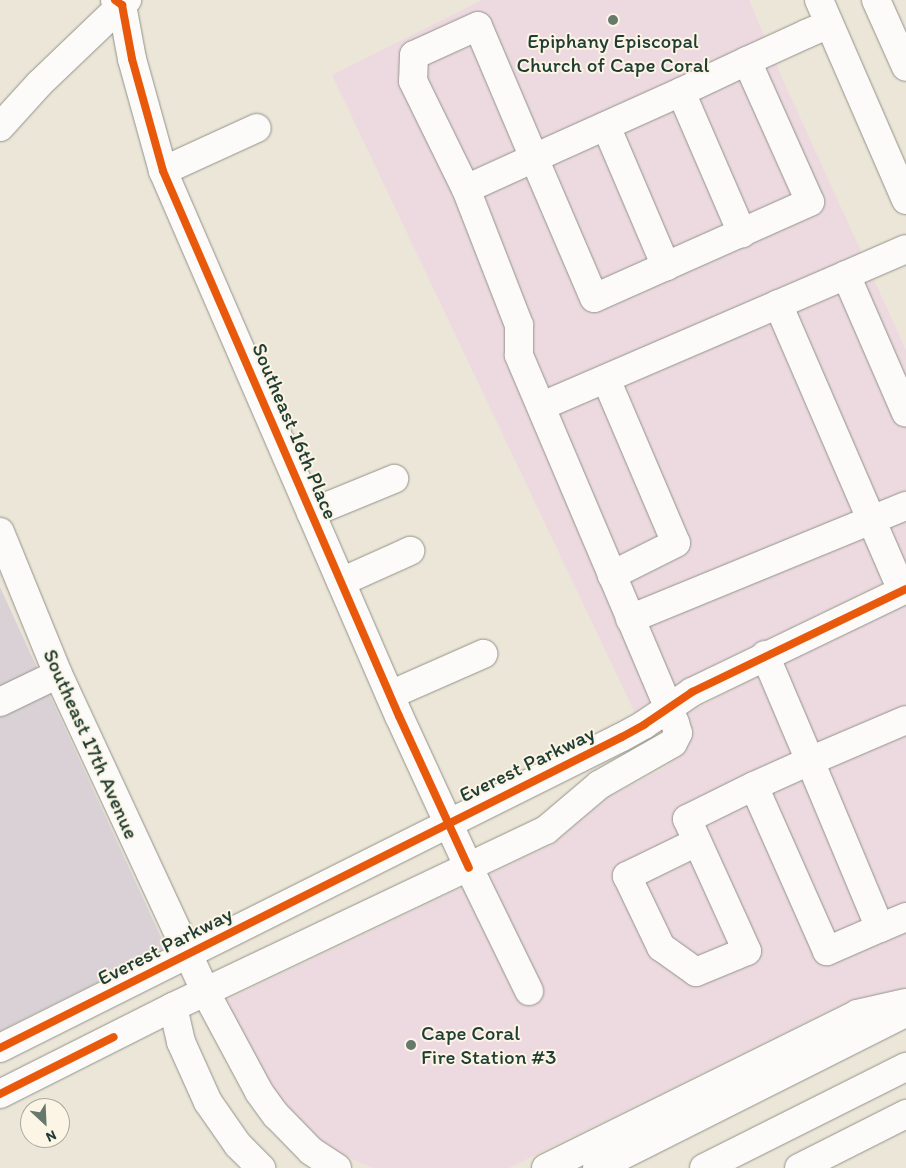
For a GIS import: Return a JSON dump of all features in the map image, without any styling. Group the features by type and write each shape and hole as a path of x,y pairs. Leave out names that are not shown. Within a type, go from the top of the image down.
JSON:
{"main road":[{"path":"876,0 904,60"},
{"path":"0,127 39,84 122,2"},
{"name":"Southeast 16th Place","path":"122,2 132,59 163,171 390,696 528,991"},
{"path":"466,189 747,61 824,12 906,200"},
{"path":"0,1094 173,1007 546,830 599,785 673,743 678,733 519,355 519,325 466,189 413,80 414,55 478,26 594,298 810,202 747,61"},
{"path":"681,92 742,232"},
{"path":"606,126 666,266"},
{"path":"163,171 257,128"},
{"path":"542,406 906,249"},
{"path":"846,275 906,413"},
{"path":"778,304 904,590"},
{"path":"606,379 676,543 612,574"},
{"path":"311,513 394,479"},
{"path":"630,619 906,506"},
{"name":"Southeast 17th Avenue","path":"0,532 58,674 187,954 258,1092 276,1115 311,1151 337,1168"},
{"path":"341,582 410,551"},
{"name":"Everest Parkway","path":"0,1048 629,733 692,692 765,655 904,590"},
{"path":"390,696 483,654"},
{"path":"765,655 880,928"},
{"path":"0,702 58,674"},
{"path":"698,842 628,876 661,948 696,972 747,951 698,842 687,819 754,786 906,720"},
{"path":"754,786 827,951 906,917"},
{"path":"187,954 173,1007 181,1042 208,1102 238,1145 261,1168"},
{"path":"546,1168 857,1014 906,1003"},
{"path":"596,1168 906,1013"},
{"path":"704,1168 906,1067"},
{"path":"798,1168 906,1114"}],"shaded area":[{"path":"482,0 749,0 783,80 906,350 906,572 685,679 649,700 635,713 332,75"},
{"path":"0,587 166,948 0,1031"},
{"path":"906,605 906,988 851,1000 509,1168 373,1168 338,1153 319,1140 286,1105 270,1084 226,1000 553,844 607,798 662,769 681,755 690,741 691,730 685,714 772,669"}],"cycle path":[{"path":"115,0 122,5 132,59 163,171 399,716 469,868"},
{"path":"0,1048 622,737 645,724 692,692 906,589"},
{"path":"0,1094 114,1037"}],"place":[{"name":"Epiphany Episcopal Church of Cape Coral","path":"613,20"},
{"name":"Cape Coral Fire Station #3","path":"411,1045"}]}
